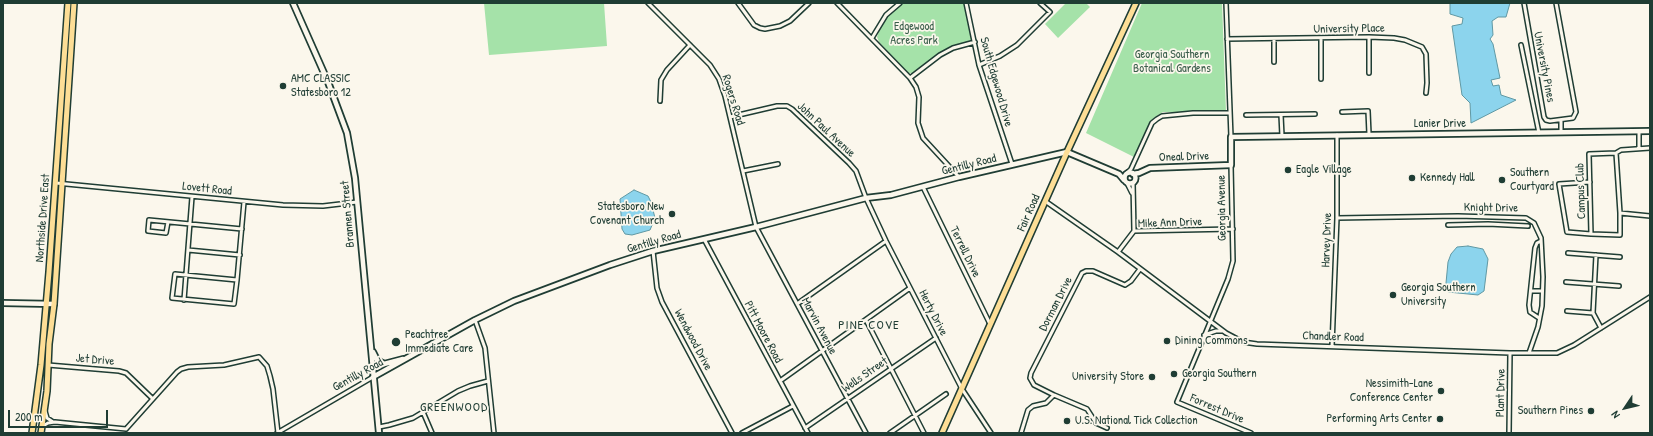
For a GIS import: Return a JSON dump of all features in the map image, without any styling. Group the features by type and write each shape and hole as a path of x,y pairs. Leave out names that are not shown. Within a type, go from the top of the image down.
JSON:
{"main road":[{"name":"Northside Drive East","path":"32,433 38,390 46,304 56,184 68,3"},
{"name":"Northside Drive East","path":"41,430 45,408 47,365 54,304 74,3"},
{"name":"Fair Road","path":"942,433 1067,152 1136,3"}],"street":[{"name":"Brannen Street","path":"294,3 328,82 347,133 355,178 379,433"},
{"name":"Rogers Road","path":"648,3 714,70 722,86 756,227"},
{"path":"738,3 754,25 765,29 780,26 790,21 809,3"},
{"path":"837,3 910,78 916,87 919,97 918,123 923,138 959,177"},
{"path":"872,38 886,14 900,3"},
{"name":"South Edgewood Drive","path":"966,3 979,65 1012,164"},
{"path":"979,65 1000,56 1016,45 1050,12 1040,3"},
{"name":"Georgia Avenue","path":"1177,402 1228,279 1233,261 1231,137 1226,3"},
{"name":"University Pines","path":"1524,3 1544,117 1548,121 1573,118 1576,112 1556,3"},
{"path":"1369,37 1369,73"},
{"name":"University Place","path":"1227,39 1369,37 1400,39 1422,48 1426,54 1426,93"},
{"path":"1274,38 1274,62"},
{"path":"1321,38 1321,79"},
{"path":"910,78 940,55 953,48 975,42"},
{"path":"660,101 661,80 667,70 690,45"},
{"path":"1521,45 1539,133"},
{"name":"John Paul Avenue","path":"730,117 776,106 787,106 792,109 856,171 866,198"},
{"path":"1342,112 1368,111 1369,134"},
{"path":"1134,232 1132,195 1134,181 1132,172 1152,123 1162,116 1193,113 1229,113"},
{"path":"1246,115 1315,114"},
{"path":"1281,115 1282,136"},
{"path":"1561,120 1561,132"},
{"path":"1639,131 1639,148"},
{"name":"Lanier Drive","path":"1231,137 1650,131"},
{"name":"Harvey Drive","path":"1332,346 1337,218 1337,135"},
{"name":"Campus Club","path":"1620,213 1620,235 1591,234 1589,154 1616,153 1621,150 1650,148"},
{"path":"1067,152 1119,174 1132,195"},
{"name":"Gentilly Road","path":"277,433 475,320 514,301 610,265 653,251 704,238 756,227 866,198 923,187 1012,164 1067,152"},
{"path":"1616,153 1620,213 1650,216"},
{"path":"743,171 778,164"},
{"name":"Oneal Drive","path":"1119,174 1132,172 1140,173 1150,168 1231,165"},
{"path":"1125,182 1134,181 1140,173"},
{"path":"1125,182 1126,174"},
{"path":"1590,182 1559,184 1567,232 1591,234"},
{"name":"Lovett Road","path":"56,184 244,202 305,206 357,202"},
{"name":"Terrell Drive","path":"923,187 991,325"},
{"path":"184,300 192,197"},
{"name":"Herty Drive","path":"866,198 886,241 962,389 991,433"},
{"name":"Chandler Road","path":"1045,201 1118,252 1211,320 1225,332 1243,342 1547,354 1562,351 1650,296"},
{"path":"237,280 175,274 172,298 234,304 237,280 240,255 244,202"},
{"path":"1461,216 1462,225"},
{"name":"Knight Drive","path":"1337,218 1461,216 1526,218 1534,224 1538,230 1541,241 1542,291 1540,318 1529,353"},
{"path":"1488,216 1488,224"},
{"path":"168,222 166,233 148,231 149,220 242,229"},
{"path":"1448,225 1488,224 1528,226"},
{"name":"Marvin Avenue","path":"756,227 866,433"},
{"name":"Mike Ann Drive","path":"1118,252 1134,232 1233,229"},
{"name":"Pitt Moore Road","path":"704,238 808,433"},
{"path":"798,304 886,241"},
{"path":"1540,318 1530,312 1535,248 1537,243 1541,241"},
{"path":"188,250 240,255"},
{"name":"Wendwood Drive","path":"653,251 658,288 662,302 732,433"},
{"path":"1568,253 1620,257"},
{"path":"1596,255 1593,313 1601,328"},
{"name":"Dorman Drive","path":"1107,428 1096,423 1087,409 1034,385 1030,378 1031,373 1082,273 1093,270 1125,285 1131,281 1140,269"},
{"path":"1566,282 1619,286"},
{"path":"780,381 910,288"},
{"path":"1531,291 1542,291"},
{"path":"3,303 54,304"},
{"path":"1566,312 1593,313"},
{"path":"475,320 485,348 494,433"},
{"path":"866,320 924,433"},
{"path":"1204,335 1216,331 1225,332"},
{"name":"Wells Street","path":"805,428 936,338"},
{"path":"370,342 375,357 379,362 384,364 392,363 424,349"},
{"name":"Plant Drive","path":"1509,433 1510,353"},
{"path":"41,430 48,423 55,422 126,431 177,372 188,367 224,366 259,357 267,366 273,389 277,433"},
{"name":"Jet Drive","path":"47,365 119,371 126,373 153,399"},
{"path":"378,427 402,422 423,412 458,391 488,381"},
{"path":"890,433 946,394"},
{"path":"1021,433 1028,410 1033,406 1046,402 1054,395"},
{"name":"Forrest Drive","path":"1177,402 1251,433"},
{"path":"742,433 793,406"},
{"path":"45,408 47,418 55,422"},
{"path":"423,412 432,433"}],"green space":[{"path":"484,3 604,3 607,46 489,55"},
{"name":"Edgewood Acres Park","path":"903,3 964,3 972,41 954,45 912,73 908,73 879,42 877,37 887,17"},
{"path":"1066,3 1086,3 1090,7 1058,38 1045,24"},
{"name":"Georgia Southern Botanical Gardens","path":"1142,3 1222,3 1226,112 1163,112 1155,117 1150,123 1134,157 1086,133"}],"water":[{"path":"1450,3 1510,3 1506,17 1498,17 1492,21 1493,35 1490,39 1493,44 1500,78 1491,80 1493,86 1499,85 1501,95 1516,100 1471,123 1470,103 1462,95 1452,26 1462,24 1463,18 1450,14"},
{"path":"634,190 648,196 655,218 650,230 632,235 625,234 622,229 620,199"},
{"path":"1468,246 1483,249 1488,259 1484,291 1478,295 1448,292 1446,283 1448,262 1451,254 1457,247"}],"place":[{"name":"AMC CLASSIC Statesboro 12","path":"283,86"},
{"name":"Eagle Village","path":"1288,170"},
{"name":"Kennedy Hall","path":"1412,178"},
{"name":"Southern Courtyard","path":"1502,180"},
{"name":"Statesboro New Covenant Church","path":"672,214"},
{"name":"Georgia Southern University","path":"1393,295"},
{"name":"Dining Commons","path":"1167,341"},
{"name":"Peachtree Immediate Care","path":"396,342"},
{"name":"Georgia Southern","path":"1174,374"},
{"name":"University Store","path":"1152,377"},
{"name":"Nessimith-Lane Conference Center","path":"1441,391"},
{"name":"Southern Pines","path":"1591,411"},
{"name":"Performing Arts Center","path":"1440,419"},
{"name":"U.S. National Tick Collection","path":"1067,421"}],"district":[{"name":"PINE COVE","path":"869,326"},
{"name":"GREENWOOD","path":"454,408"}]}
